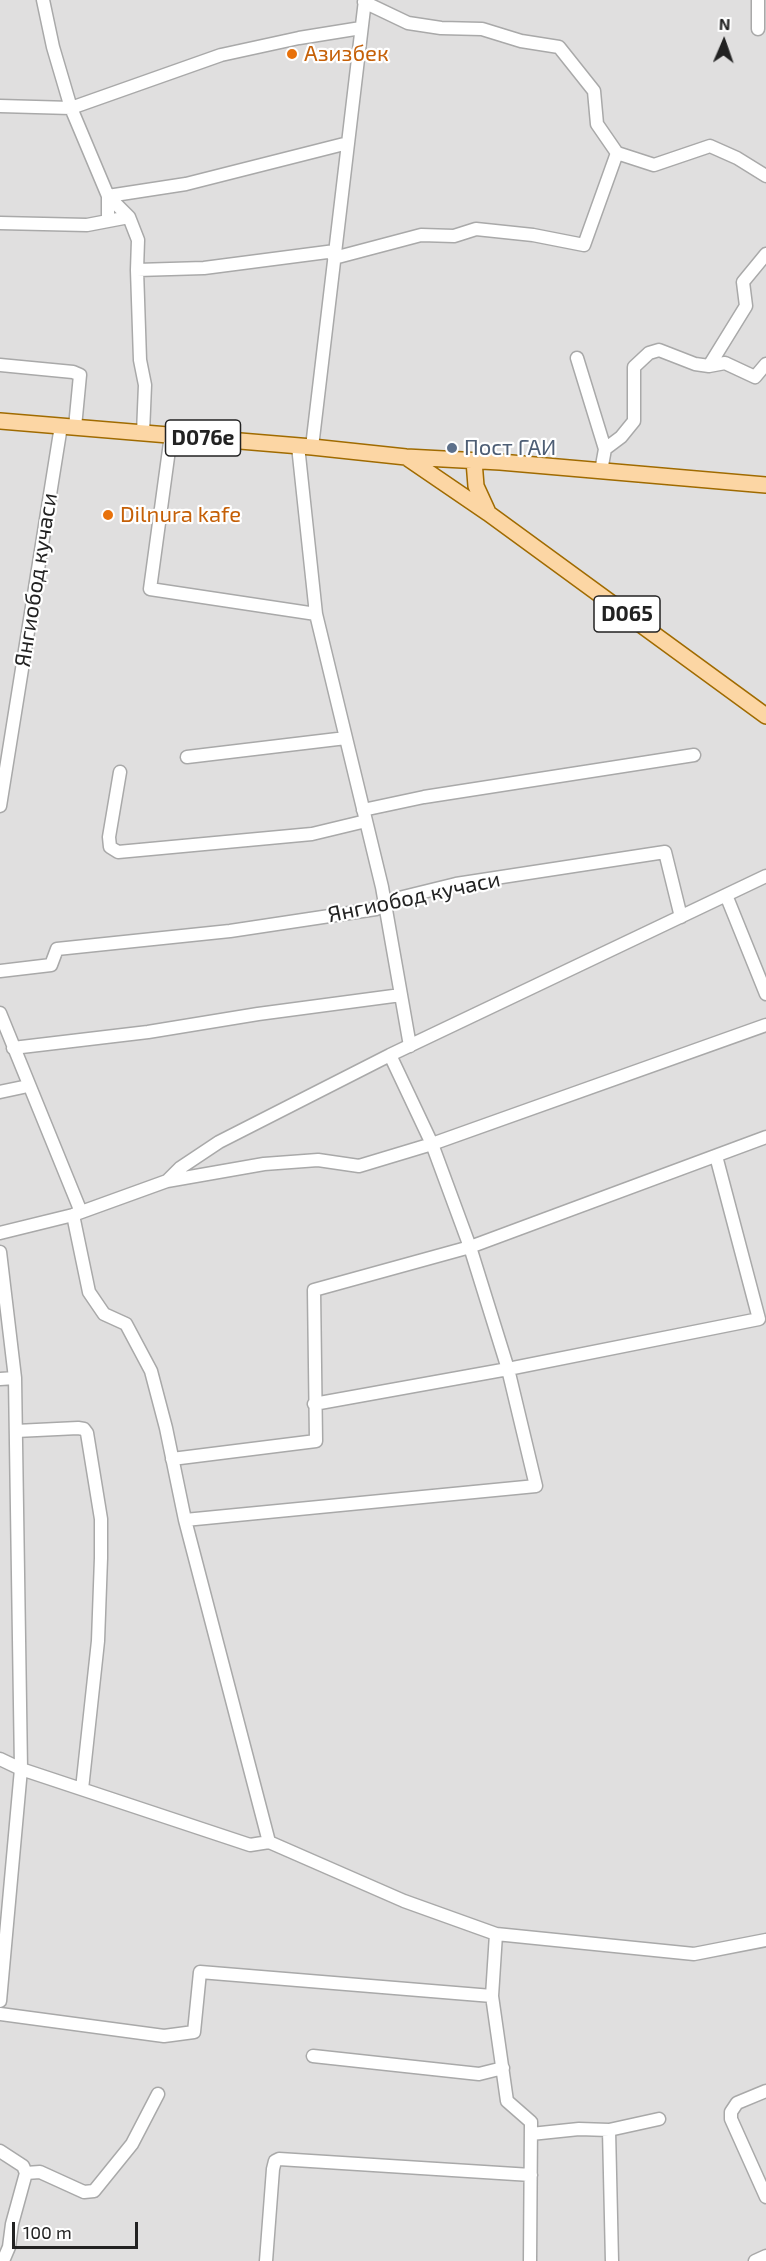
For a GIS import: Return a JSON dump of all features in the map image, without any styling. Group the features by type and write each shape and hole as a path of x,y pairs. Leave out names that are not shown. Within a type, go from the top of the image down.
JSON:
{"main road":[{"name":"D076e","path":"0,421 305,446 405,457 500,462 766,485"},
{"name":"D065","path":"405,457 488,513 766,716"},
{"name":"D065","path":"474,461 474,477 478,493 488,513"},
{"path":"478,493 484,478 500,462"}],"street":[{"path":"43,0 53,47 72,108 108,196 108,221"},
{"path":"758,0 758,29"},
{"path":"410,1046 386,904 316,614 305,446 335,255 365,1 408,23 441,28 482,29 521,41 559,47 594,91 597,124 617,153 654,165 710,146 737,158 766,176"},
{"path":"0,106 72,108 221,55 299,38 361,28"},
{"path":"108,196 186,184 348,143"},
{"path":"136,270 204,268 335,255 421,235 454,236 476,229 533,235 584,245 617,153"},
{"path":"108,196 129,217 138,240 136,270 140,360 145,386 143,433"},
{"path":"0,223 87,225 129,217"},
{"path":"710,366 746,306 743,282 766,254"},
{"path":"605,449 621,437 634,421 634,367 649,352 659,350 695,364 710,366 725,363 754,377 766,364"},
{"path":"577,358 605,449 601,471"},
{"name":"Янгиобод кучаси","path":"0,365 73,372 80,375 68,427 0,806"},
{"path":"171,435 150,589 316,614"},
{"path":"187,757 346,738"},
{"path":"120,772 109,837 110,847 118,852 312,834 424,797 694,756"},
{"name":"Янгиобод кучаси","path":"0,971 51,965 57,949 230,931 376,909 395,899 456,884 665,852 681,917"},
{"path":"167,1181 180,1168 219,1142 390,1055 766,876"},
{"path":"726,895 766,994"},
{"path":"13,1048 148,1032 258,1014 401,995"},
{"path":"0,1013 77,1214 89,1292 104,1314 126,1324 151,1371 185,1520 269,1842"},
{"path":"0,1233 77,1214 167,1181 264,1164 318,1160 359,1166 432,1144 766,1025"},
{"path":"185,1520 536,1486 508,1369 470,1247 432,1144 390,1055"},
{"path":"0,1092 28,1086"},
{"path":"172,1459 316,1441 314,1290 470,1247 766,1137"},
{"path":"314,1404 508,1369 759,1319 716,1156"},
{"path":"0,1252 15,1378 21,1769 0,2001"},
{"path":"0,1379 15,1378"},
{"path":"16,1431 78,1428 84,1429 87,1433 101,1519 98,1641 82,1789"},
{"path":"0,1759 21,1769 250,1845 269,1842 404,1901 496,1934 694,1954 766,1940"},
{"path":"496,1934 492,1996 507,2101 531,2122 530,2261"},
{"path":"0,2014 164,2036 194,2032 200,1972 492,1996"},
{"path":"313,2056 479,2074 503,2068"},
{"path":"766,2091 737,2103 731,2112 731,2119 766,2197"},
{"path":"26,2173 40,2172 84,2192 93,2191 132,2144 158,2094"},
{"path":"531,2134 579,2129 609,2130 659,2119"},
{"path":"609,2130 612,2261"},
{"path":"0,2151 23,2166 26,2173 12,2224 9,2247 3,2261"},
{"path":"266,2261 273,2169 275,2162 279,2159 531,2175"},
{"path":"755,2261 766,2256"}],"shaded area":[{"path":"0,0 766,0 766,2261 0,2261"}],"place":[{"name":"Азизбек","path":"292,54"},
{"name":"Пост ГАИ","path":"452,448"},
{"name":"Dilnura kafe","path":"108,515"}]}
